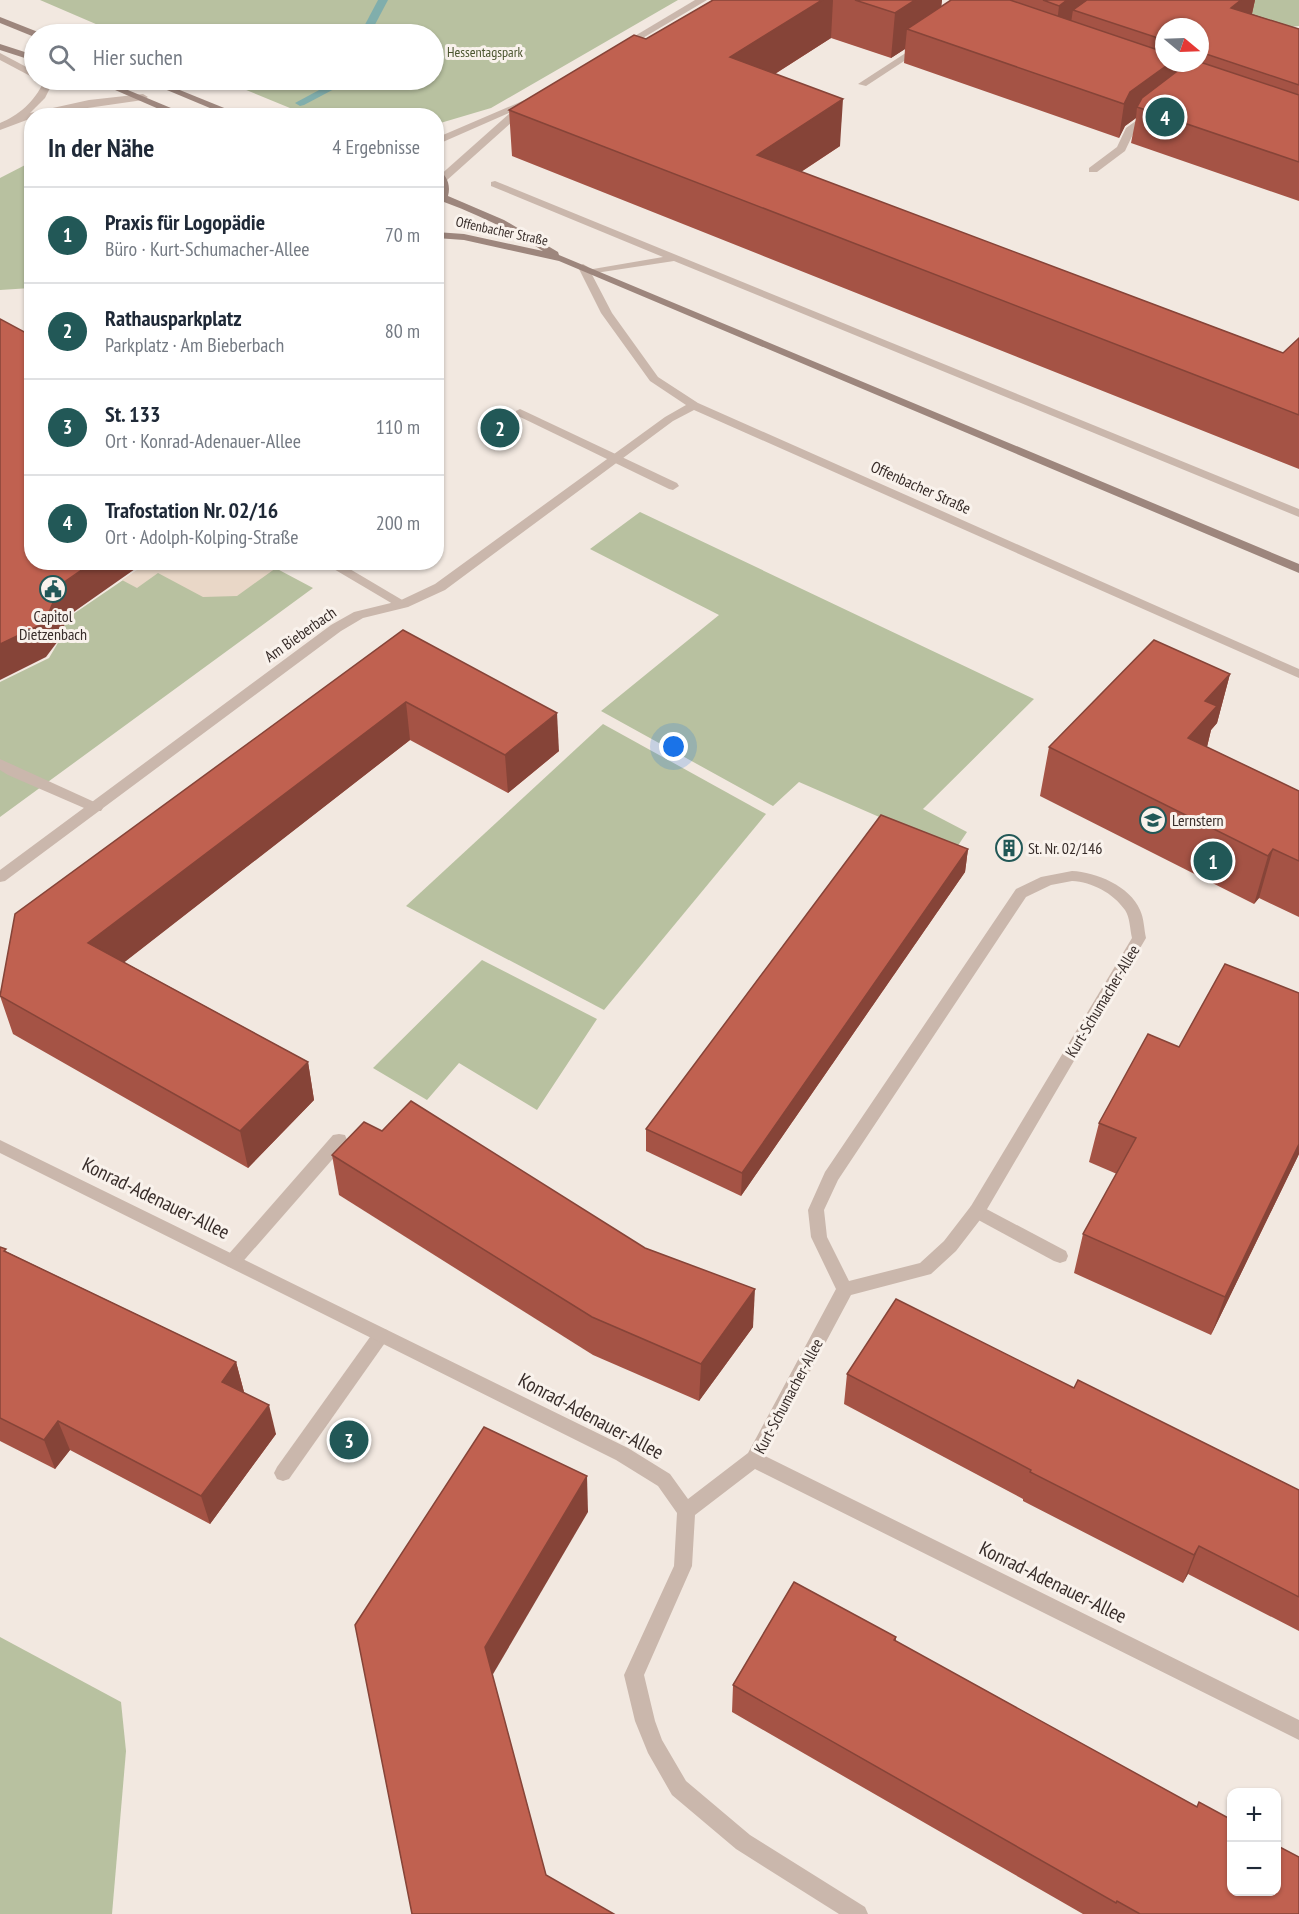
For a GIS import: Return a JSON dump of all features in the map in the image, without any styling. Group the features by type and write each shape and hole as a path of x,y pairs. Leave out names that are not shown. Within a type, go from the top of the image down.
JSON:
{"main road":[{"path":"0,20 24,30"},
{"path":"0,47 24,55"},
{"path":"124,90 167,108"},
{"path":"173,90 219,108"},
{"name":"Offenbacher Straße","path":"444,203 467,207 530,237 562,259"},
{"name":"Offenbacher Straße","path":"444,236 464,237 562,259 588,269 1299,568"}],"street":[{"path":"616,51 702,0"},
{"path":"863,84 927,42"},
{"path":"0,56 24,69"},
{"path":"29,108 42,96 45,90"},
{"path":"67,108 101,101 143,97"},
{"path":"444,138 534,99 444,172"},
{"path":"1093,170 1121,148 1130,130 1157,110"},
{"path":"18,118 24,112"},
{"path":"0,127 24,117"},
{"path":"495,184 1299,513"},
{"path":"588,269 674,258"},
{"name":"Offenbacher Straße","path":"588,269 607,313 654,379 694,405 1299,674"},
{"name":"Am Bieberbach","path":"0,877 336,628 359,615 403,604 440,587 669,419 694,405"},
{"path":"520,413 673,486"},
{"path":"342,570 403,604"},
{"path":"0,764 13,772 96,808"},
{"name":"Kurt-Schumacher-Allee","path":"686,1511 754,1459 845,1288 925,1269 950,1246 978,1211 1139,938 1133,910 1109,884 1085,876 1067,877 1048,879 1021,893 831,1177 816,1210 819,1237 845,1288"},
{"path":"233,1261 339,1140"},
{"name":"Konrad-Adenauer-Allee","path":"0,1146 622,1454 664,1480 686,1511"},
{"path":"978,1211 1060,1256"},
{"path":"283,1473 381,1335"},
{"name":"Konrad-Adenauer-Allee","path":"754,1459 1299,1730"},
{"path":"686,1511 683,1566 634,1675 645,1721 655,1746 679,1788 743,1842 858,1914"}],"green space":[{"name":"Hessentagspark","path":"40,0 678,0 491,108 444,122 444,108 290,108 246,90 444,90 444,24 96,24"},
{"path":"1222,0 1299,0 1299,26 1257,31"},
{"path":"24,166 24,288 0,290 0,178"},
{"path":"640,512 1034,699 923,809 967,832 955,850 799,782 773,806 601,711 719,615 590,549"},
{"path":"138,570 279,570 313,588 0,817 0,682 49,658 59,641 66,619"},
{"path":"603,724 766,814 604,1010 406,906"},
{"path":"482,960 597,1019 537,1110 459,1063 427,1100 373,1068"},
{"path":"0,1637 121,1702 126,1751 112,1914 0,1914"}],"shaded area":[{"path":"137,570 273,570 237,596 203,597 158,573 137,588 122,580"}],"building":[{"path":"713,0 822,0 730,57 843,99 757,155 1283,353 1299,338 1299,415 509,110 634,35 646,39"},
{"path":"855,0 915,0 895,13"},
{"path":"951,0 1010,0 1155,49 1155,72 1158,72 1130,92 1124,104 907,29"},
{"path":"1043,0 1067,0 1059,6"},
{"path":"1087,0 1241,0 1231,8 1299,29 1299,85 1209,55 1209,18 1155,18 1155,37 1073,10"},
{"path":"1209,65 1299,95 1299,162 1137,107 1142,98 1176,72 1209,72"},
{"path":"0,319 24,332 24,570 82,570 60,585 50,610 38,626 0,644"},
{"path":"403,630 557,713 505,755 406,702 88,943 308,1062 240,1131 0,996 15,914"},
{"path":"1154,640 1230,674 1205,701 1217,706 1188,738 1299,791 1299,861 1273,849 1268,856 1049,747"},
{"path":"881,815 968,849 742,1173 646,1129"},
{"path":"1225,964 1299,993 1299,1144 1225,1297 1083,1234 1136,1138 1099,1123 1148,1034 1179,1047"},
{"path":"411,1101 645,1248 755,1289 701,1364 592,1317 332,1155 364,1122 382,1131"},
{"path":"0,1247 6,1249 4,1251 236,1362 222,1382 269,1405 201,1496 58,1421 44,1440 0,1418"},
{"path":"896,1299 1074,1388 1078,1380 1299,1490 1299,1597 1199,1546 1194,1555 1030,1472 1031,1470 847,1374"},
{"path":"484,1427 587,1476 485,1647 546,1875 614,1914 412,1914 355,1625"},
{"path":"794,1582 896,1637 894,1640 1197,1807 1199,1802 1227,1817 1227,1896 1281,1896 1281,1848 1299,1857 1299,1914 1140,1914 1117,1901 1116,1903 733,1685"}],"waterway":[{"path":"370,24 383,0"},
{"path":"300,103 325,90"}],"place":[{"name":"Trafostation Nr. 02/16","path":"1165,117"},
{"name":"Rathausparkplatz","path":"500,428"},
{"name":"Capitol Dietzenbach","path":"53,589"},
{"name":"Lernstern","path":"1153,820"},
{"name":"St. Nr. 02/146","path":"1009,848"},
{"name":"Praxis für Logopädie","path":"1213,861"},
{"name":"St. 133","path":"349,1440"}]}
